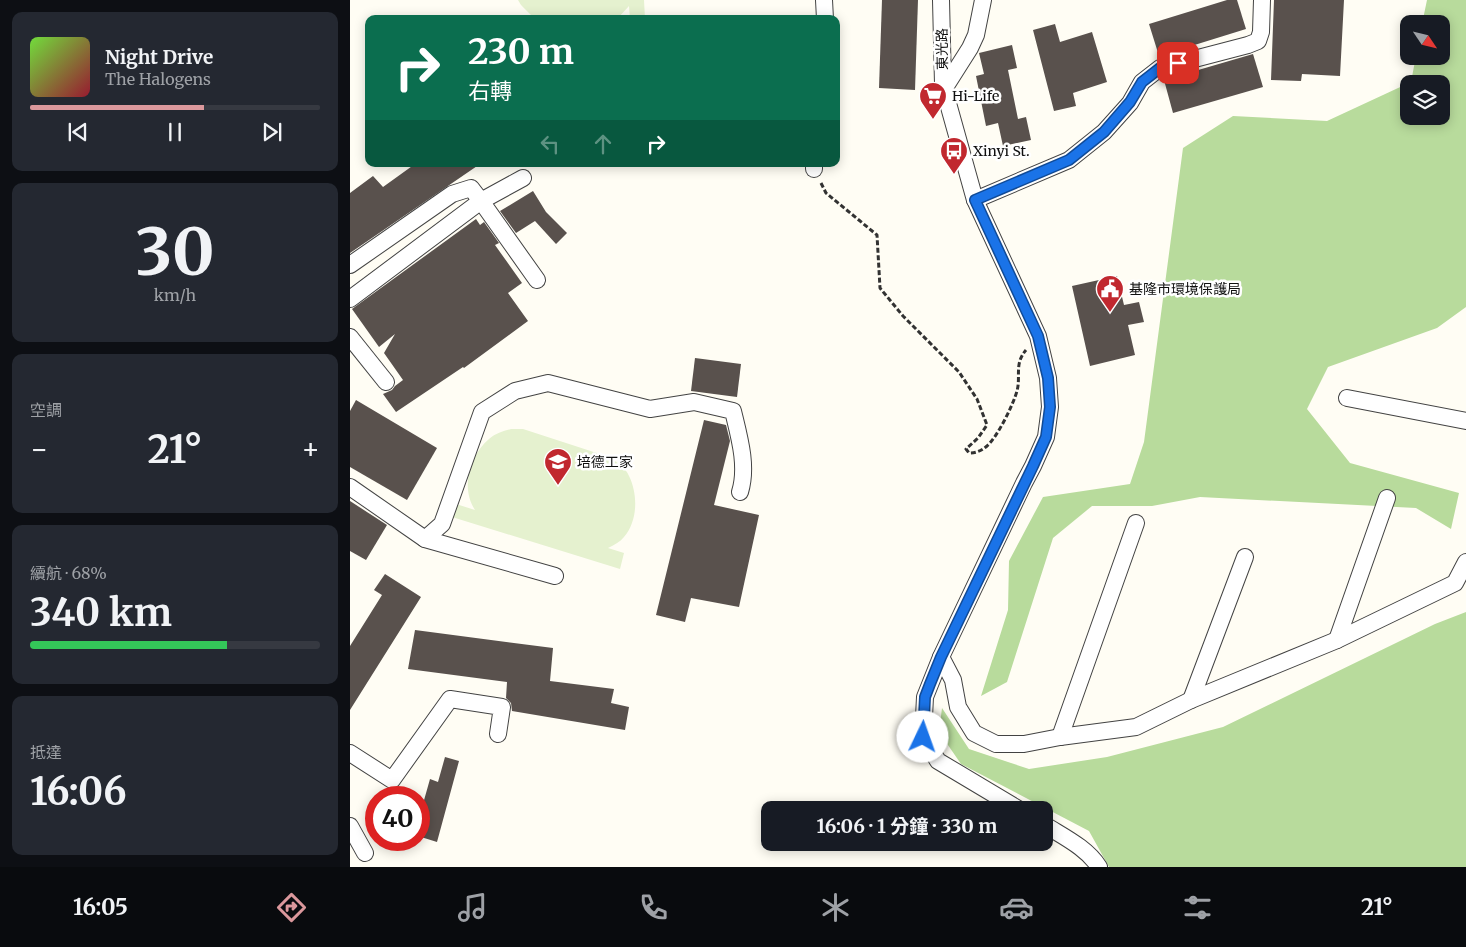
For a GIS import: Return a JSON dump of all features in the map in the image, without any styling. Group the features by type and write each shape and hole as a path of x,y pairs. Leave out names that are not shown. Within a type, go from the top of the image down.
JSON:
{"street":[{"path":"824,0 825,15"},
{"name":"東光路","path":"941,0 944,89 975,200 1038,336 1048,378 1050,407 1046,437 941,657 925,697 923,737 938,761 1005,801"},
{"path":"944,89 976,35 983,0"},
{"path":"975,200 1069,160 1104,132 1130,102 1142,82 1160,68 1258,41 1261,32 1262,0"},
{"path":"350,299 481,201 523,178"},
{"path":"350,265 452,194 471,188 537,280"},
{"path":"350,337 386,382"},
{"path":"425,539 442,524 482,412 515,391 548,383 650,409 694,402 733,411 741,443 744,481 740,492"},
{"path":"1347,398 1466,421"},
{"path":"350,487 425,539 555,576"},
{"path":"1337,640 1387,498"},
{"path":"1060,737 1136,524"},
{"path":"1191,700 1245,557"},
{"path":"941,657 953,680 958,707 974,733 996,744 1024,744 1060,737 1136,727 1191,700 1337,640 1455,583 1466,562"},
{"path":"350,754 392,780 450,699 502,707 498,734"},
{"path":"350,826 365,854"},
{"path":"1053,830 1082,849 1099,867"}],"path":[{"path":"814,167 826,193 877,235 880,288 903,316 959,372 977,399 987,425 978,438 966,449 969,453 976,453 986,447 1005,418 1017,390 1020,358 1038,336"}],"green space":[{"path":"518,0 644,0 645,15 630,15 629,6 621,15 531,15"},
{"path":"1427,0 1466,0 1466,307 1437,328 1328,367 1307,409 1350,463 1459,493 1451,529 1416,508 1200,497 1152,506 1092,506 1053,538 1007,682 981,696 1008,610 1009,561 1043,497 1130,484 1144,442 1183,148 1233,116 1327,121 1400,87 1400,125 1450,125 1450,75 1412,75 1414,65 1450,65 1450,15 1424,15"},
{"path":"511,429 523,429 609,457 626,470 634,491 634,515 629,531 619,542 608,548 624,553 620,569 452,517 456,504 475,510 468,491 469,472 472,462 489,439 500,432"},
{"path":"1466,612 1466,867 1109,867 1089,831 1053,812 1053,801 1032,801 961,764 939,732 942,708 969,749 1029,769 1107,757 1223,727 1435,624"}],"building":[{"path":"882,0 918,0 915,90 879,88"},
{"path":"1227,0 1237,0 1246,29 1159,56 1149,24"},
{"path":"1274,0 1344,0 1340,76 1302,74 1301,81 1271,80"},
{"path":"1055,24 1060,42 1092,32 1107,82 1073,93 1076,106 1054,111 1033,30"},
{"path":"1012,45 1017,68 1008,70 1018,119 1026,117 1031,140 1003,146 998,123 986,126 976,76 984,74 979,53"},
{"path":"1253,54 1263,87 1173,113 1164,80"},
{"path":"411,167 476,167 350,253 350,193 373,176 383,187"},
{"path":"533,191 546,212 567,233 556,244 535,221 516,233 500,211"},
{"path":"476,219 480,225 484,222 499,243 495,245 522,283 508,293 528,321 464,368 396,412 383,394 392,390 403,380 384,353 395,334 379,347 352,309"},
{"name":"基隆市環境保護局","path":"1117,276 1124,305 1139,302 1144,322 1128,325 1135,355 1090,366 1072,286"},
{"path":"695,358 741,364 737,397 691,391"},
{"path":"356,400 437,448 407,500 350,467 350,411"},
{"path":"704,420 726,425 730,441 714,505 759,515 739,607 691,598 685,622 656,615"},
{"path":"350,501 387,525 366,560 350,551"},
{"path":"385,574 421,597 350,710 350,646 382,595 374,590"},
{"path":"415,630 553,648 550,681 614,689 611,703 629,707 625,730 512,711 511,703 506,698 507,682 408,669"},
{"path":"445,757 459,761 437,842 430,840 430,786 428,786 430,779 438,782"}],"place":[{"name":"Hi-Life","path":"933,120"},
{"name":"Xinyi St.","path":"954,175"},
{"name":"基隆市環境保護局","path":"1110,313"},
{"name":"培德工家","path":"558,486"}],"route":[{"path":"923,737 925,697 941,657 1046,437 1050,407 1048,378 1038,336 975,200 1069,160 1104,132 1130,102 1142,82 1160,68 1178,63"}]}
